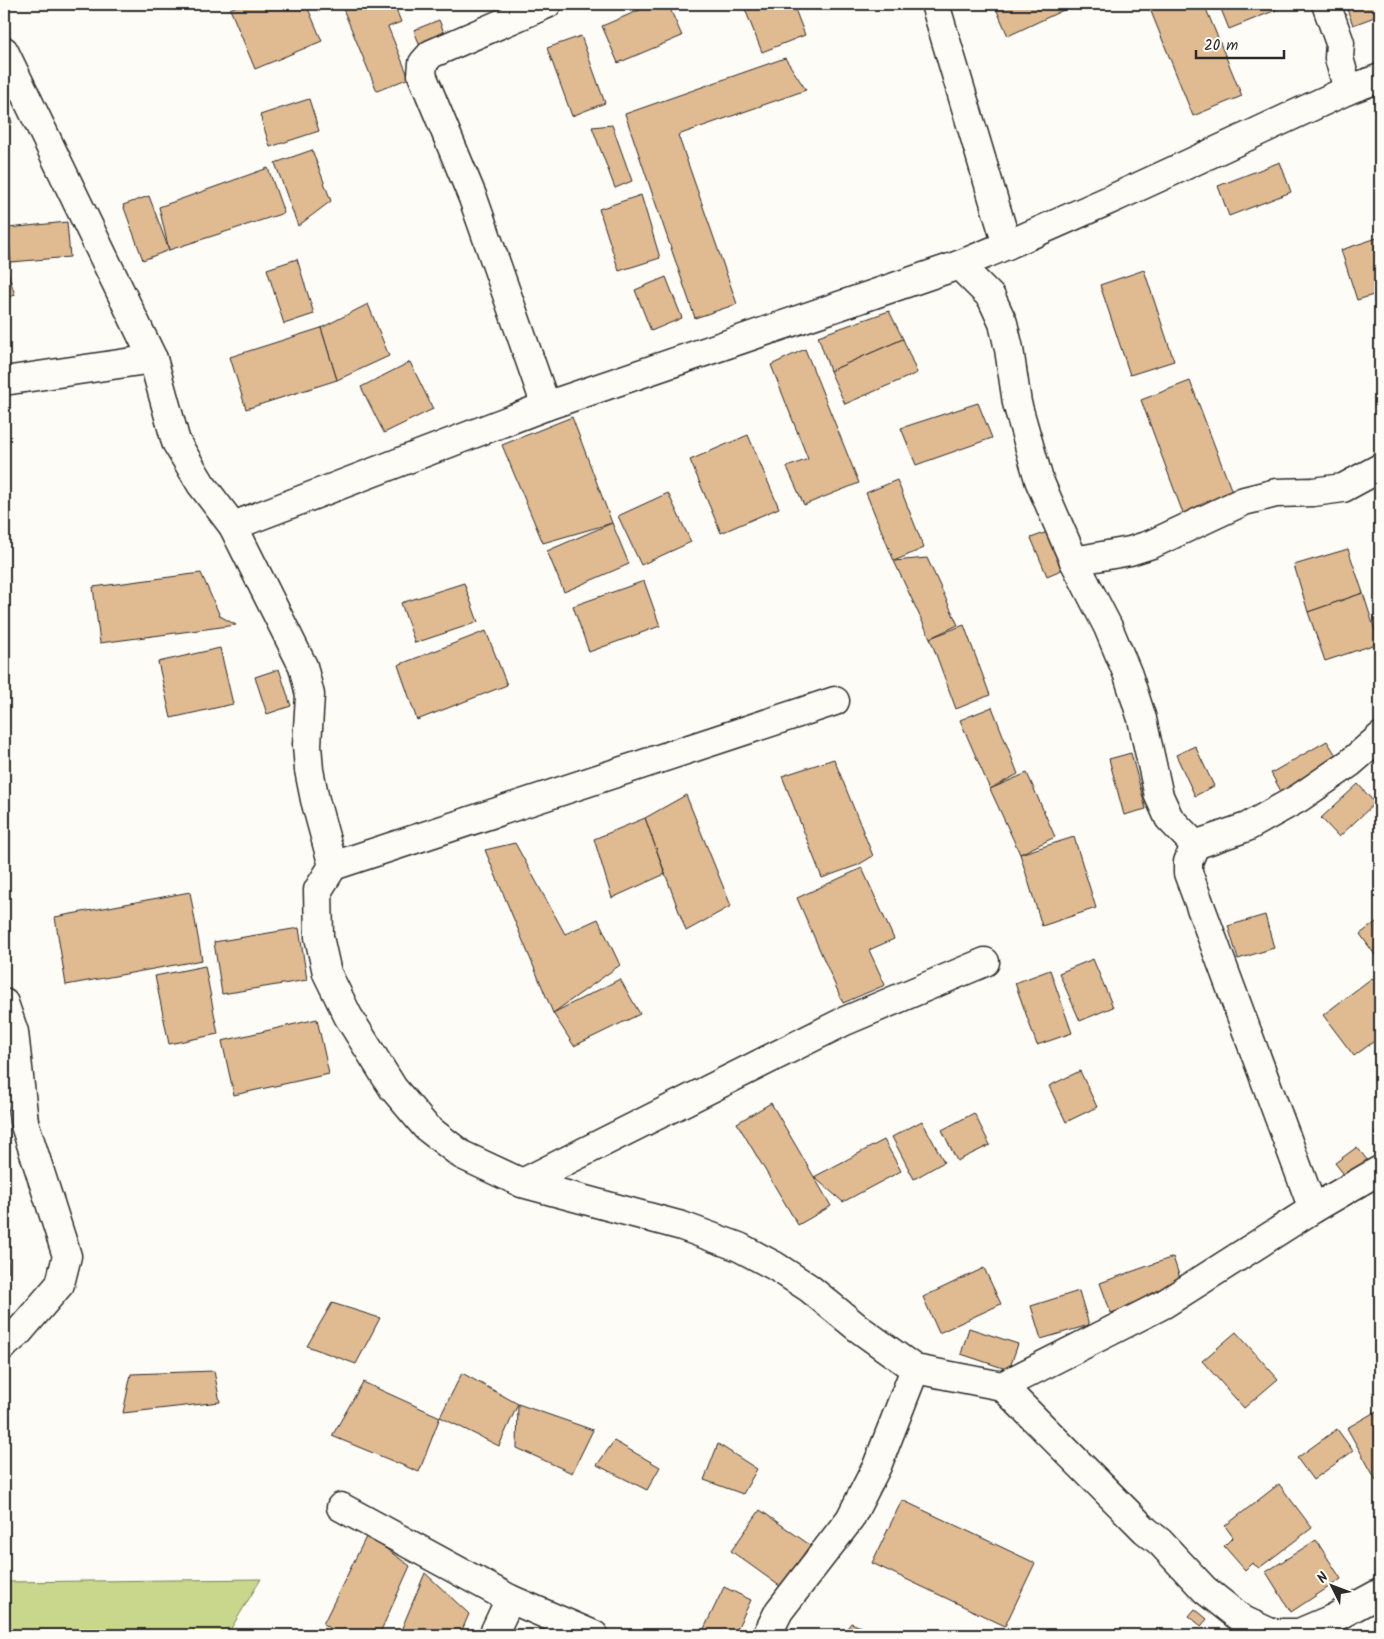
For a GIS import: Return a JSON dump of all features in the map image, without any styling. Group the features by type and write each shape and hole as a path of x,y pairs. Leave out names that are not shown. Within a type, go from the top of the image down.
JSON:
{"street":[{"path":"546,406 473,198 422,75 423,63 431,54 547,4"},
{"path":"935,4 1007,245"},
{"path":"1326,4 1336,26 1340,43 1339,58 1348,90"},
{"path":"4,51 153,359 176,442 201,484 233,526 303,666 310,695 307,745 309,770 333,866"},
{"path":"233,526 546,406 959,265 1348,90 1380,78"},
{"path":"959,265 991,297 1003,322 1017,403 1039,480 1074,561 1108,627 1128,674 1142,719 1159,796 1169,818 1195,844"},
{"path":"4,381 153,359"},
{"path":"1074,561 1130,551 1152,544 1244,501 1276,493 1313,492 1343,488 1380,468"},
{"path":"835,701 333,866 318,890 319,938 327,973 348,1016 393,1088 426,1127 462,1154 522,1182 682,1226 739,1247 775,1266 809,1288 858,1328 915,1369 1002,1386 1145,1530 1160,1542 1205,1590 1242,1620 1271,1634 1300,1633 1332,1619 1380,1593"},
{"path":"1195,844 1247,827 1299,798 1350,763 1380,737"},
{"path":"1195,844 1188,862 1188,873 1312,1209"},
{"path":"522,1182 845,1021 985,962"},
{"path":"4,1003 14,1032 24,1122 67,1256 60,1284 18,1333 4,1345"},
{"path":"1002,1386 1164,1304 1312,1209 1380,1170"},
{"path":"768,1635 779,1611 850,1519 876,1466 915,1369"},
{"path":"342,1507 510,1599 594,1635"},
{"path":"493,1635 510,1599"}],"green space":[{"path":"261,1579 227,1635 4,1635 4,1582"}],"building":[{"path":"241,4 306,4 322,41 255,69 230,9"},
{"path":"341,4 394,4 401,22 388,27 409,78 377,91"},
{"path":"654,4 668,4 682,36 618,63 602,26"},
{"path":"743,4 793,4 805,35 762,52"},
{"path":"994,4 1072,4 1072,6 1008,36"},
{"path":"1148,4 1204,4 1242,96 1193,116"},
{"path":"1219,4 1274,4 1276,10 1229,29"},
{"path":"1345,4 1376,4 1380,15 1353,25"},
{"path":"439,20 448,42 422,52 414,30"},
{"path":"581,36 605,103 572,116 547,48"},
{"path":"785,58 806,90 678,135 737,304 695,318 625,114"},
{"path":"4,92 12,123 4,126"},
{"path":"309,99 319,131 270,147 260,115"},
{"path":"612,125 632,181 615,188 592,127"},
{"path":"312,150 331,201 298,226 275,163"},
{"path":"1280,162 1291,192 1229,216 1218,186"},
{"path":"268,168 284,213 169,250 159,207"},
{"path":"641,195 660,258 619,271 599,209"},
{"path":"149,196 169,250 143,260 123,205"},
{"path":"67,222 70,257 11,262 8,228"},
{"path":"1380,237 1380,293 1357,300 1341,250"},
{"path":"297,259 314,314 284,324 267,269"},
{"path":"4,260 15,295 4,299"},
{"path":"1144,270 1174,361 1130,375 1100,285"},
{"path":"666,277 682,318 651,331 635,290"},
{"path":"368,304 389,356 337,380 321,328"},
{"path":"889,311 903,339 830,371 818,336"},
{"path":"321,328 337,380 246,409 230,357"},
{"path":"903,339 917,373 845,404 830,371"},
{"path":"805,349 859,483 804,505 787,467 808,459 771,365"},
{"path":"410,362 433,409 384,433 361,387"},
{"path":"1190,381 1234,497 1184,516 1141,400"},
{"path":"978,403 992,438 916,465 901,428"},
{"path":"572,417 612,523 543,543 502,445"},
{"path":"748,435 779,508 721,533 690,460"},
{"path":"897,480 924,548 894,561 866,493"},
{"path":"668,493 691,542 641,565 618,516"},
{"path":"612,523 629,564 564,592 547,551"},
{"path":"1050,531 1066,568 1047,576 1031,538"},
{"path":"1348,549 1363,593 1308,612 1294,565"},
{"path":"927,558 958,625 930,638 894,561"},
{"path":"201,573 220,616 236,625 100,643 93,587"},
{"path":"644,581 660,626 589,652 573,606"},
{"path":"464,583 478,622 415,643 401,603"},
{"path":"1363,593 1379,643 1325,661 1308,612"},
{"path":"964,625 990,695 956,709 930,638"},
{"path":"486,631 507,685 417,720 398,665"},
{"path":"220,648 233,704 171,718 158,662"},
{"path":"279,669 291,706 267,714 255,677"},
{"path":"992,707 1018,774 990,789 960,720"},
{"path":"1327,741 1339,760 1282,793 1271,773"},
{"path":"1195,746 1214,786 1195,796 1176,755"},
{"path":"1131,753 1146,809 1124,815 1109,759"},
{"path":"834,759 873,856 858,865 822,878 782,776"},
{"path":"1027,773 1055,837 1020,854 990,789"},
{"path":"1358,784 1375,803 1339,837 1321,818"},
{"path":"686,795 731,906 686,931 645,818"},
{"path":"645,818 665,874 612,898 594,839"},
{"path":"1074,837 1096,908 1042,926 1020,854"},
{"path":"515,843 565,934 598,919 620,965 553,1013 485,850"},
{"path":"862,868 894,939 869,950 885,985 843,1003 797,898"},
{"path":"190,892 202,960 66,985 55,917"},
{"path":"1265,915 1274,948 1238,959 1228,926"},
{"path":"1380,919 1380,962 1360,934"},
{"path":"299,928 307,980 222,994 214,942"},
{"path":"1093,959 1113,1007 1080,1021 1059,973"},
{"path":"205,966 218,1034 169,1044 155,976"},
{"path":"1050,970 1072,1033 1037,1045 1015,983"},
{"path":"1372,978 1380,987 1380,1037 1354,1056 1323,1015"},
{"path":"620,979 640,1014 574,1046 553,1013"},
{"path":"317,1019 329,1074 234,1095 222,1041"},
{"path":"1080,1071 1097,1107 1066,1122 1049,1086"},
{"path":"771,1103 831,1206 798,1225 737,1123"},
{"path":"974,1113 990,1145 957,1161 942,1130"},
{"path":"922,1121 944,1162 914,1179 892,1137"},
{"path":"1380,1128 1380,1141 1374,1133"},
{"path":"884,1140 901,1171 843,1202 814,1177"},
{"path":"1357,1147 1371,1165 1349,1181 1335,1163"},
{"path":"4,1241 7,1241 9,1272 4,1273"},
{"path":"1173,1257 1183,1287 1111,1313 1100,1283"},
{"path":"984,1268 1001,1304 939,1333 923,1297"},
{"path":"1079,1291 1089,1325 1041,1339 1031,1306"},
{"path":"332,1303 380,1318 356,1364 307,1346"},
{"path":"969,1328 1018,1344 1009,1370 961,1354"},
{"path":"1236,1332 1278,1379 1244,1408 1202,1361"},
{"path":"214,1371 220,1402 123,1413 131,1374"},
{"path":"462,1373 518,1404 499,1446 440,1417"},
{"path":"363,1382 440,1417 419,1472 332,1436"},
{"path":"518,1404 593,1430 572,1473 517,1448"},
{"path":"1380,1409 1380,1487 1347,1428"},
{"path":"1337,1429 1353,1451 1313,1480 1297,1458"},
{"path":"614,1441 660,1467 647,1490 597,1465"},
{"path":"718,1444 757,1469 743,1494 704,1480"},
{"path":"1279,1484 1312,1528 1259,1568 1252,1563 1245,1570 1224,1546 1233,1537 1225,1526"},
{"path":"902,1500 1035,1563 1005,1626 872,1563"},
{"path":"760,1510 810,1545 781,1587 731,1551"},
{"path":"367,1535 410,1566 379,1635 340,1635 323,1624"},
{"path":"1316,1540 1341,1579 1291,1612 1266,1572"},
{"path":"425,1573 469,1614 460,1635 399,1635"},
{"path":"724,1587 751,1600 734,1635 701,1635"},
{"path":"1195,1609 1207,1619 1201,1626 1189,1616"},
{"path":"851,1623 880,1635 842,1635"}]}
